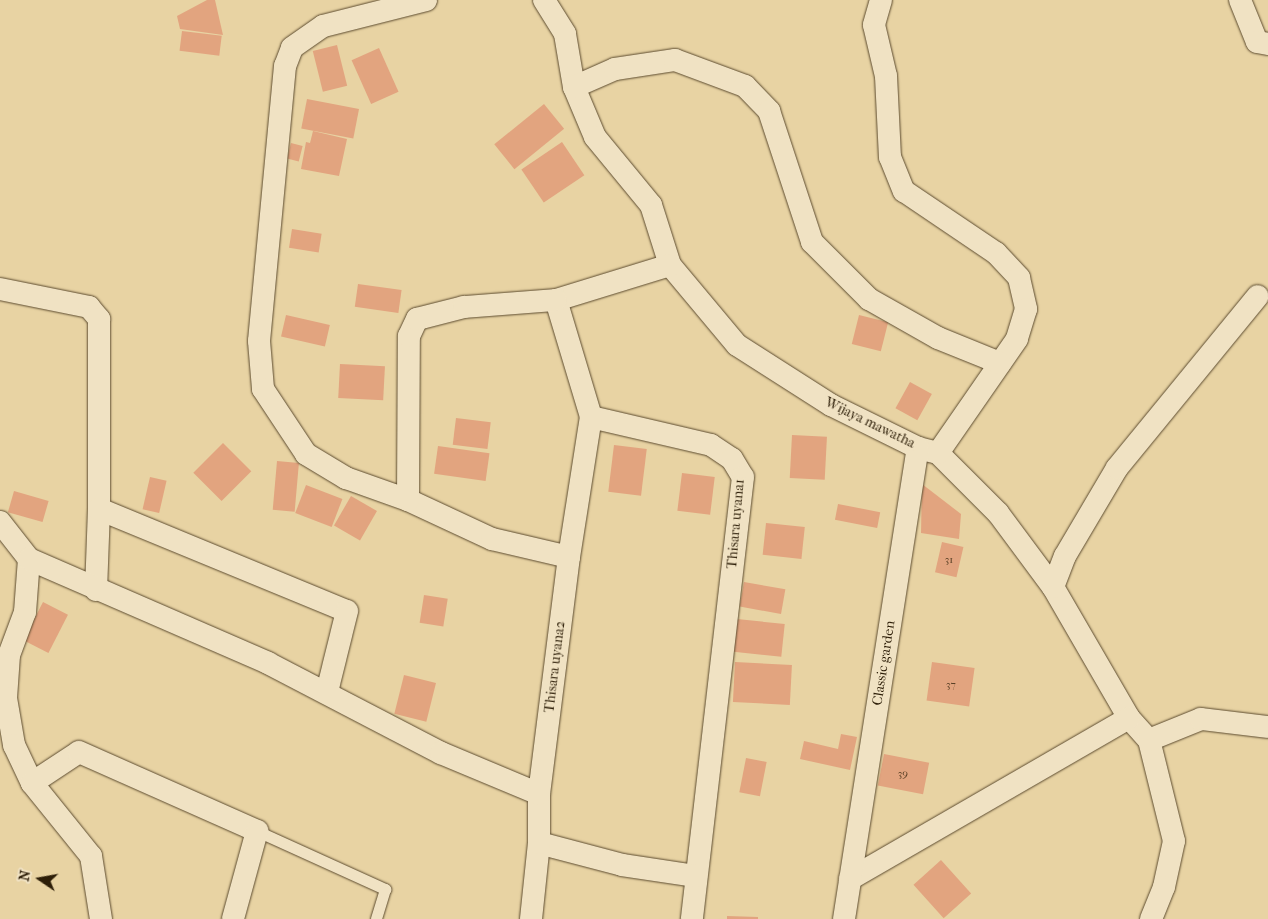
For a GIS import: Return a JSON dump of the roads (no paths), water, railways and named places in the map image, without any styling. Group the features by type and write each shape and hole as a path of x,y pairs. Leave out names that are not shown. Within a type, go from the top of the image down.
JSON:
{"street":[{"path":"426,0 357,9 323,26 292,48 285,66 259,341 263,389 306,454 346,478 408,500 492,538 569,557"},
{"name":"Wijaya mawatha","path":"544,0 565,34 574,87 595,137 651,205 670,266 737,345 831,405 928,450 998,513 1053,587 1129,718 1148,740 1174,841 1164,887 1150,919"},
{"path":"881,0 874,25 886,76 890,157 904,191 996,254 1019,278 1026,309 1017,339 1000,363 928,450"},
{"path":"1240,0 1257,42 1268,44"},
{"path":"574,87 615,69 675,60 745,86 769,111 812,242 869,299 938,338 1000,363"},
{"path":"408,500 409,336 417,319 464,307 556,300 670,266"},
{"path":"0,289 89,307 99,319 99,510 96,590"},
{"path":"1053,587 1066,556 1117,468 1258,296"},
{"path":"556,300 591,417"},
{"name":"Thisara uyana2","path":"531,919 539,843 539,794 569,557 591,417"},
{"name":"Thisara uyana1","path":"591,417 712,445 732,459 743,477 692,919"},
{"name":"Classic garden","path":"844,919 928,450"},
{"path":"99,510 347,612 327,692"},
{"path":"0,522 29,559 96,590 268,663 327,692 441,753 539,794"},
{"path":"29,559 24,612 9,655 6,698 14,745 32,783 91,856 100,919"},
{"path":"850,879 1129,718"},
{"path":"1148,740 1201,719 1268,728"},
{"path":"32,783 79,752 257,832 233,919"},
{"path":"539,843 622,865 696,876"}],"lane":[{"path":"257,832 385,889 376,919"}]}
